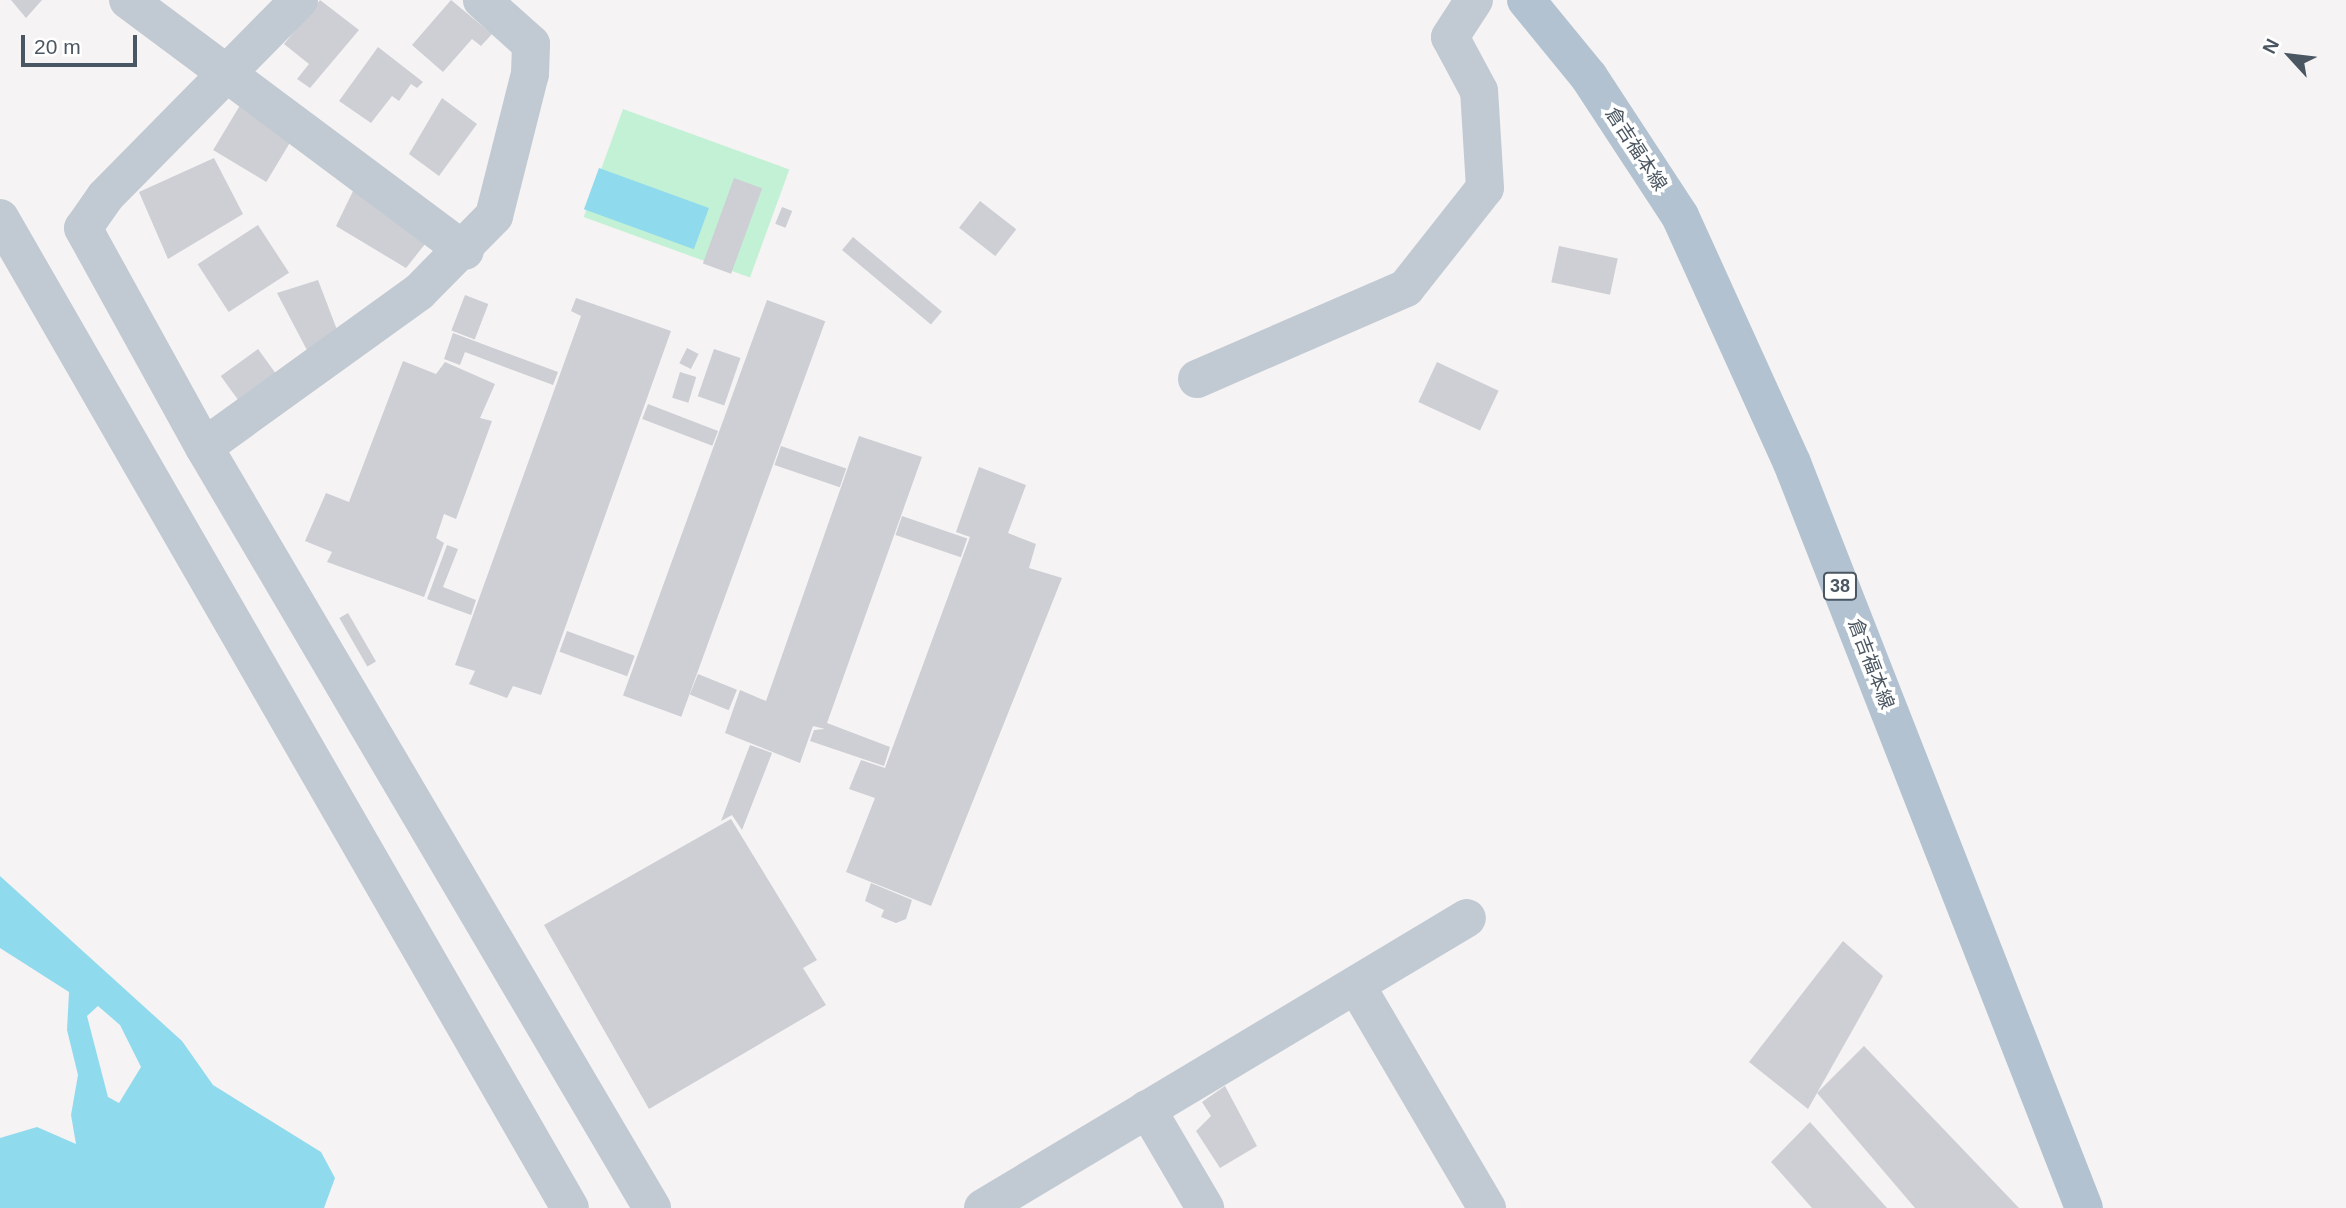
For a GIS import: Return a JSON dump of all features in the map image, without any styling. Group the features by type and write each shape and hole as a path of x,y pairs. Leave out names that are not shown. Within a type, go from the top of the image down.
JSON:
{"main road":[{"name":"倉吉福本線","path":"1525,0 1589,78 1680,216 1792,463 2084,1208"}],"street":[{"path":"128,0 466,251"},
{"path":"299,0 105,197 83,228 204,447 652,1208"},
{"path":"204,447 466,251 494,216 530,74 531,44 482,0"},
{"path":"1197,379 1406,288 1485,188 1479,91 1450,37 1474,0"},
{"path":"0,218 570,1208"},
{"path":"983,1208 1467,918"},
{"path":"1356,985 1487,1208"},
{"path":"1147,1110 1205,1208"}],"green space":[{"path":"623,109 789,170 750,278 584,217"}],"water":[{"path":"599,168 709,208 694,249 584,209"},
{"path":"0,876 182,1041 213,1085 321,1152 335,1178 324,1208 0,1208 0,1138 37,1127 76,1144 71,1115 78,1075 67,1030 69,992 0,948","holes":["98,1006 120,1025 141,1067 119,1103 108,1097 87,1016"]}],"building":[{"path":"11,0 42,0 26,18"},
{"path":"320,0 359,30 310,88 297,79 309,64 284,44"},
{"path":"451,0 492,34 481,46 472,39 443,72 412,45"},
{"path":"378,47 423,82 417,88 411,84 399,101 392,96 371,123 339,101"},
{"path":"442,98 477,124 439,176 409,154"},
{"path":"242,102 295,134 266,182 213,150"},
{"path":"214,158 243,214 168,259 139,192"},
{"path":"734,178 762,188 731,274 703,264"},
{"path":"357,183 437,229 406,268 336,226"},
{"path":"980,201 1016,229 995,256 959,228"},
{"path":"782,207 792,211 785,228 775,224"},
{"path":"258,225 289,273 229,312 198,264"},
{"path":"853,237 942,312 931,325 842,250"},
{"path":"1559,246 1618,258 1610,295 1551,282"},
{"path":"318,280 339,335 309,354 277,293"},
{"path":"465,295 488,304 475,339 451,330"},
{"path":"576,298 671,331 541,695 513,686 507,698 469,684 475,671 455,665 581,316 571,311"},
{"path":"767,300 825,321 681,717 623,696"},
{"path":"453,333 558,372 553,385 465,352 460,365 444,359"},
{"path":"687,348 699,354 691,369 679,363"},
{"path":"258,349 280,379 243,406 221,376"},
{"path":"714,349 740,358 724,405 698,396"},
{"path":"403,361 436,374 445,362 495,384 480,418 492,421 456,519 444,514 436,538 444,543 424,597 327,562 332,552 305,541 326,493 349,502"},
{"path":"1437,362 1499,391 1480,431 1418,402"},
{"path":"680,372 696,377 688,403 672,398"},
{"path":"648,404 718,431 712,446 642,419"},
{"path":"859,436 922,457 827,723 890,747 884,766 810,741 814,730 825,729 813,726 800,763 725,733 740,690 766,701"},
{"path":"781,446 846,468 840,487 774,465"},
{"path":"979,467 1026,485 1008,533 1036,544 1029,568 1062,578 931,906 846,872 875,798 849,789 861,760 885,768 970,537 956,532"},
{"path":"902,516 967,538 961,557 895,535"},
{"path":"447,545 458,549 443,587 476,600 471,615 427,599"},
{"path":"348,613 376,661 367,666 339,618"},
{"path":"567,631 635,656 627,676 559,652"},
{"path":"698,674 737,690 729,710 690,694"},
{"path":"750,745 772,753 742,830 732,815 721,821"},
{"path":"731,819 817,960 803,968 826,1005 649,1109 544,925"},
{"path":"871,883 912,900 906,919 896,923 881,917 884,910 865,901"},
{"path":"1843,941 1883,976 1808,1109 1749,1062"},
{"path":"1864,1046 2019,1208 1915,1208 1817,1093"},
{"path":"1225,1086 1257,1146 1220,1168 1196,1131 1211,1116 1202,1102"},
{"path":"1810,1122 1887,1208 1812,1208 1771,1162"}]}
